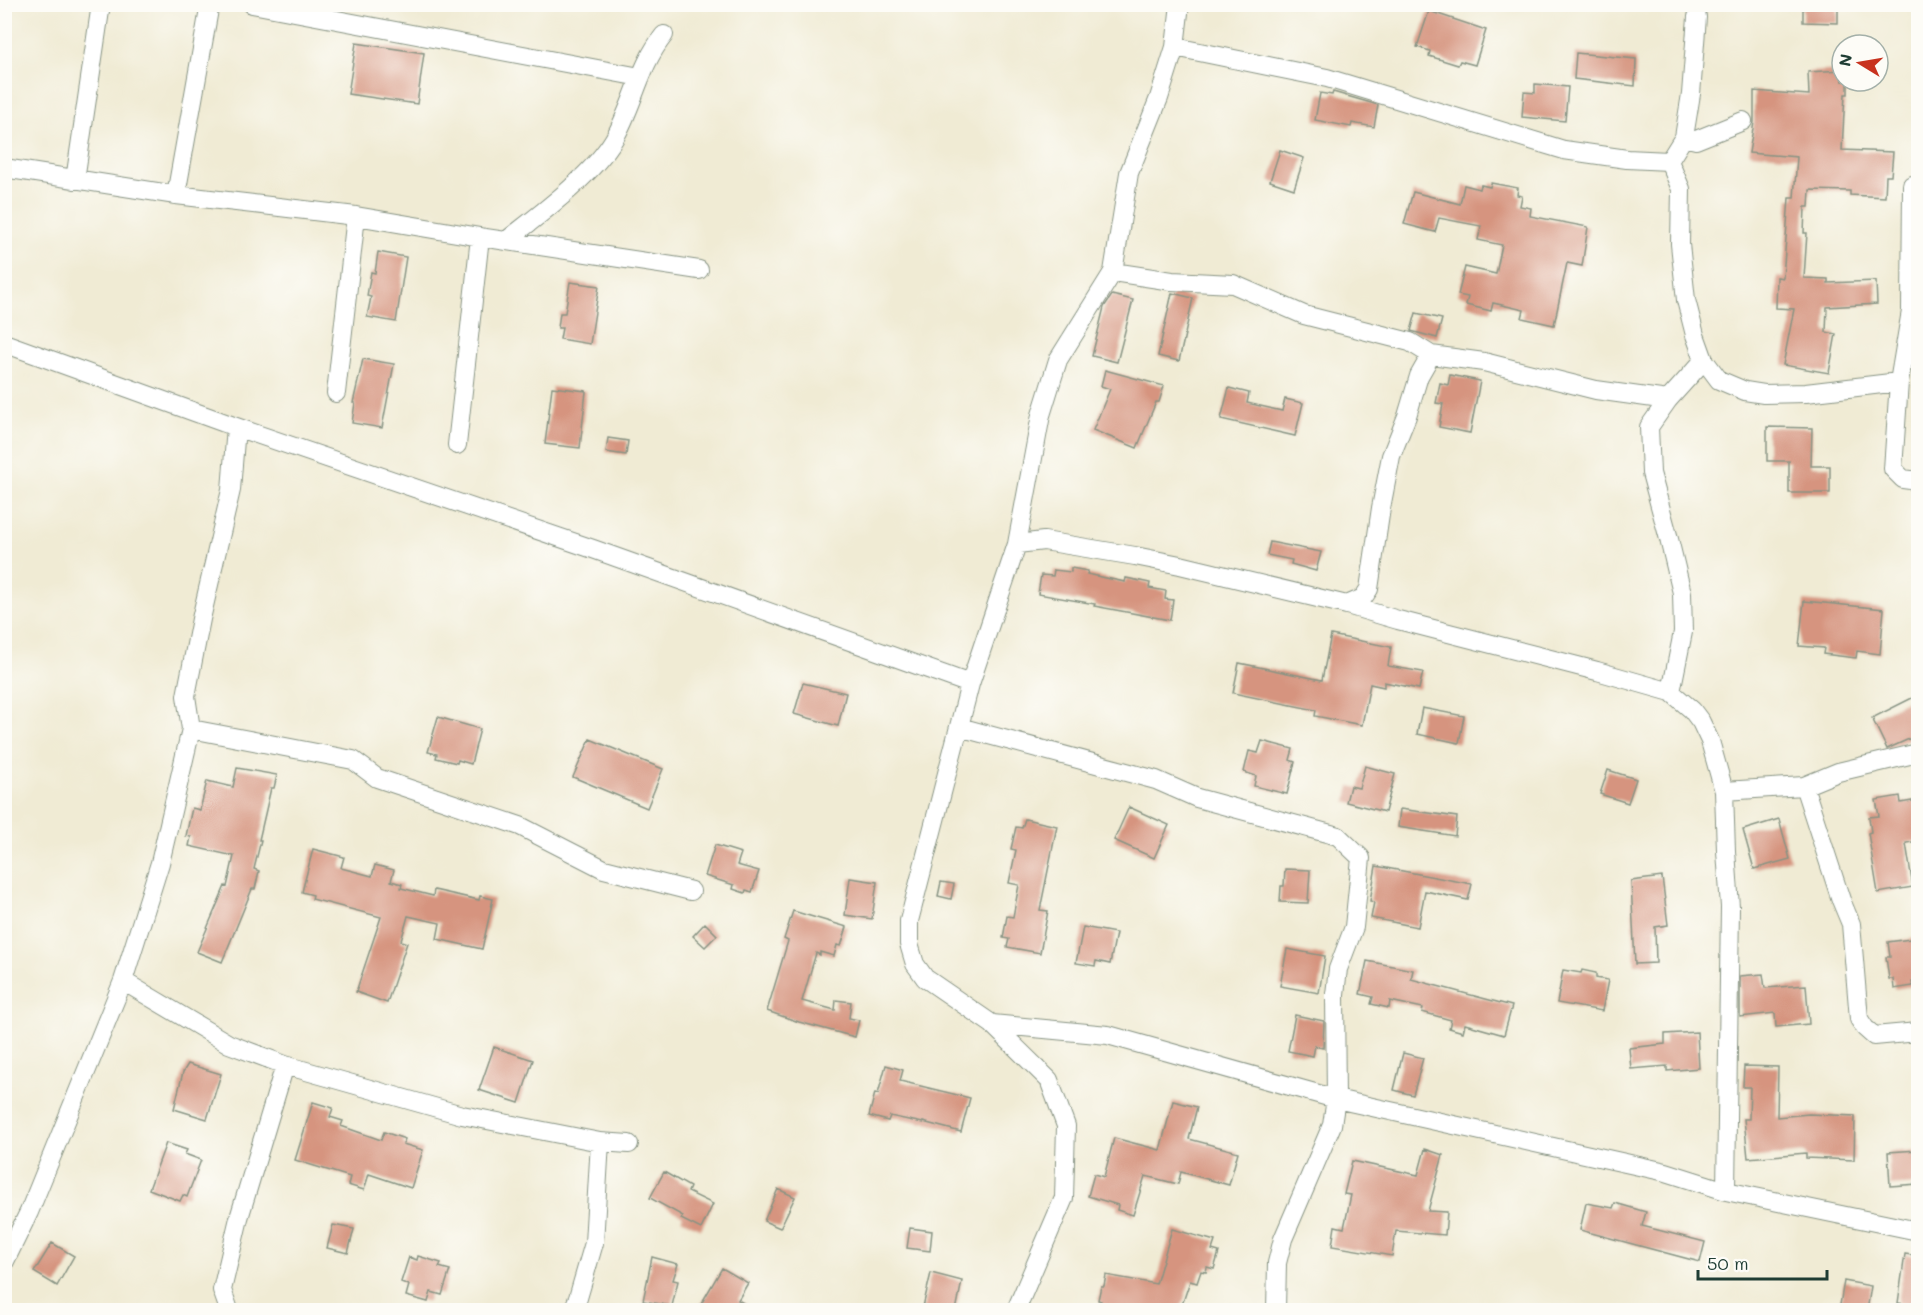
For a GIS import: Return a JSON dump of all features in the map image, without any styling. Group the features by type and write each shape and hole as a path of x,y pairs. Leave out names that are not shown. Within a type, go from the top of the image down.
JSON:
{"street":[{"path":"75,180 101,4"},
{"path":"176,195 210,4"},
{"path":"252,4 640,77"},
{"path":"1016,1311 1064,1198 1066,1126 1049,1080 992,1024 925,978 915,964 909,944 909,921 916,885 970,684 1017,544 1041,415 1058,360 1113,272 1129,173 1159,98 1175,47 1180,4"},
{"path":"1669,161 1684,137 1697,17"},
{"path":"506,241 540,214 597,161 614,140 640,77 654,48 664,35"},
{"path":"1175,47 1327,78 1564,150 1627,159 1669,161"},
{"path":"1684,137 1696,140 1743,121"},
{"path":"1669,161 1681,189 1680,244 1686,300 1704,360 1719,380 1745,391 1764,394 1806,393 1899,382"},
{"path":"4,168 176,195 356,216 699,270"},
{"path":"1912,184 1911,311 1899,382 1893,469 1903,479 1918,481"},
{"path":"336,393 356,216"},
{"path":"457,445 480,237"},
{"path":"1113,272 1172,281 1233,284 1304,315 1410,342 1431,355 1484,362 1596,390 1668,400"},
{"path":"4,343 236,427 593,549 970,684"},
{"path":"1347,605 1363,598 1369,589 1391,456 1407,416 1419,376 1431,355"},
{"path":"1671,692 1683,632 1682,593 1670,539 1651,473 1649,428 1668,400 1704,360"},
{"path":"4,1263 29,1212 123,981 160,863 191,729 186,696 231,490 236,427"},
{"path":"1017,544 1044,541 1135,556 1347,605 1671,692 1692,710 1710,741 1724,791 1730,907 1725,1191"},
{"path":"959,727 1156,780 1197,798 1338,836 1361,858 1354,927 1337,977 1336,1099 1332,1125 1283,1239 1277,1263 1276,1311"},
{"path":"191,729 353,760 377,778 520,826 604,869 691,891"},
{"path":"1724,791 1804,786 1838,772 1918,753"},
{"path":"1804,786 1851,924 1859,1019 1874,1036 1918,1032"},
{"path":"123,981 229,1044 285,1065 462,1115 600,1142 629,1144"},
{"path":"992,1024 1108,1035 1336,1099 1666,1172 1725,1191 1918,1231"},
{"path":"229,1311 222,1290 239,1218 285,1065"},
{"path":"573,1311 594,1243 600,1142"}],"building":[{"path":"1803,4 1838,4 1838,23 1803,22"},
{"path":"1429,11 1486,30 1475,65 1460,61 1458,65 1429,56 1430,51 1417,47"},
{"path":"356,43 424,53 417,104 348,94"},
{"path":"1576,53 1636,59 1635,86 1574,79"},
{"path":"1830,71 1830,93 1848,93 1845,94 1842,150 1893,152 1891,176 1886,176 1885,197 1850,195 1850,191 1810,190 1809,207 1805,207 1804,233 1807,233 1804,278 1828,279 1828,283 1876,281 1877,304 1827,307 1826,332 1836,334 1829,373 1783,365 1794,309 1776,308 1777,277 1783,278 1789,198 1794,198 1797,157 1749,153 1754,122 1754,91 1809,95 1808,72"},
{"path":"1535,84 1568,87 1565,121 1522,117 1524,92 1535,93"},
{"path":"1333,92 1378,105 1374,127 1352,123 1351,127 1315,120 1320,93 1332,95"},
{"path":"1280,150 1304,158 1294,189 1270,181"},
{"path":"1491,183 1518,188 1517,195 1522,196 1520,206 1531,208 1530,216 1588,227 1582,266 1567,263 1554,325 1522,318 1524,310 1493,303 1491,311 1466,305 1468,297 1458,295 1465,267 1496,274 1502,245 1478,240 1481,226 1439,218 1435,232 1404,224 1413,192 1460,204 1464,185 1480,189 1481,185 1490,187"},
{"path":"378,252 406,257 396,322 367,317 371,297 367,296 371,272 375,273"},
{"path":"570,282 599,286 590,344 560,339 562,328 558,328 560,313 565,313"},
{"path":"1172,293 1193,298 1179,361 1158,356"},
{"path":"1112,295 1133,300 1117,362 1092,356 1104,307"},
{"path":"1416,313 1442,319 1437,338 1411,331"},
{"path":"363,359 394,364 382,428 352,423 355,403 353,403"},
{"path":"1105,370 1164,386 1159,402 1156,402 1137,448 1093,430 1110,389 1101,386"},
{"path":"1450,375 1480,381 1470,433 1439,427 1443,404 1436,403 1440,383 1448,385"},
{"path":"552,387 586,391 580,448 545,444"},
{"path":"1229,388 1249,393 1247,403 1282,411 1285,399 1303,403 1295,436 1221,419"},
{"path":"1767,427 1812,428 1811,466 1830,466 1830,493 1789,493 1789,461 1767,461"},
{"path":"608,438 628,441 626,455 606,452"},
{"path":"1270,542 1321,552 1316,571 1291,564 1292,560 1267,555"},
{"path":"1071,568 1125,582 1126,578 1150,583 1149,588 1166,591 1165,599 1173,600 1170,620 1038,594 1041,575 1053,576 1054,570 1071,572"},
{"path":"1804,601 1884,609 1880,654 1857,651 1856,658 1823,654 1824,648 1799,646"},
{"path":"1331,635 1391,647 1388,666 1423,672 1419,689 1384,682 1384,687 1370,684 1362,725 1315,716 1316,710 1233,693 1239,663 1322,680"},
{"path":"803,683 846,693 838,726 794,714"},
{"path":"1918,695 1918,735 1887,749 1872,718"},
{"path":"1422,708 1464,716 1459,743 1417,734"},
{"path":"438,717 480,729 471,764 436,758 437,754 428,752"},
{"path":"590,739 663,769 647,808 573,777"},
{"path":"1262,741 1293,749 1290,760 1295,762 1287,794 1254,786 1256,776 1244,772 1249,751 1258,753"},
{"path":"1365,766 1395,774 1385,812 1346,802 1350,786 1359,788"},
{"path":"237,768 277,775 274,788 271,788 259,840 261,840 254,869 259,871 255,889 252,889 222,962 197,952 225,886 227,887 234,856 189,846 191,837 186,836 192,808 200,810 207,781 233,787"},
{"path":"1608,770 1636,779 1628,803 1600,794"},
{"path":"1900,796 1901,803 1918,800 1918,841 1906,843 1913,887 1878,893 1868,833 1871,832 1869,817 1879,816 1876,800"},
{"path":"1129,807 1169,825 1154,858 1114,840"},
{"path":"1400,809 1457,817 1455,836 1398,827"},
{"path":"1025,819 1057,826 1040,910 1048,911 1040,953 1007,947 1009,939 1003,938 1007,916 1013,917 1019,885 1009,883 1016,850 1011,849 1016,827 1022,828"},
{"path":"1779,819 1790,859 1754,869 1743,830"},
{"path":"715,845 741,853 737,865 759,871 752,892 746,890 745,893 733,889 734,885 705,876"},
{"path":"313,849 344,857 341,868 372,876 375,865 394,870 391,881 402,884 401,888 433,896 434,890 479,900 480,896 493,899 482,949 437,939 440,923 408,916 401,941 407,943 387,1003 356,992 381,917 312,899 313,895 302,892"},
{"path":"1376,866 1472,884 1468,900 1425,891 1418,927 1371,918 1374,902 1370,901"},
{"path":"1285,869 1310,870 1308,903 1280,902"},
{"path":"1662,877 1668,925 1655,927 1656,963 1635,964 1631,881"},
{"path":"850,878 877,882 872,919 845,915"},
{"path":"941,882 954,884 951,899 938,896"},
{"path":"793,911 847,927 841,946 837,945 834,956 816,953 802,1001 835,1010 836,1000 851,1002 849,1018 859,1020 855,1037 767,1011 788,941 784,939"},
{"path":"705,923 717,935 705,947 693,936"},
{"path":"1083,927 1116,933 1110,964 1096,961 1095,966 1076,963"},
{"path":"1918,938 1918,981 1912,982 1913,986 1894,989 1893,979 1889,979 1886,957 1890,957 1888,942"},
{"path":"1287,949 1325,956 1319,993 1280,986"},
{"path":"1367,961 1413,970 1411,979 1512,1006 1504,1035 1465,1024 1463,1032 1449,1028 1451,1020 1422,1012 1423,1008 1390,1001 1389,1008 1371,1004 1373,997 1360,994"},
{"path":"1563,970 1596,973 1596,978 1608,980 1602,1011 1557,1003"},
{"path":"1763,974 1765,988 1806,985 1809,1024 1776,1027 1775,1013 1740,1017 1740,976"},
{"path":"1295,1015 1324,1021 1323,1048 1315,1046 1313,1056 1288,1051"},
{"path":"1697,1032 1699,1068 1667,1071 1667,1066 1631,1069 1629,1048 1665,1044 1665,1034"},
{"path":"494,1047 533,1060 519,1103 479,1090"},
{"path":"1403,1053 1423,1058 1413,1095 1394,1090"},
{"path":"188,1064 221,1074 207,1119 174,1109 183,1072"},
{"path":"886,1065 903,1070 900,1081 970,1098 961,1132 890,1116 888,1121 869,1116"},
{"path":"1744,1066 1778,1067 1777,1117 1809,1114 1855,1116 1854,1160 1806,1158 1806,1153 1748,1158 1744,1119 1749,1119 1750,1087 1743,1087"},
{"path":"1173,1101 1197,1107 1189,1139 1238,1152 1229,1185 1181,1172 1178,1184 1145,1176 1133,1215 1117,1210 1118,1205 1088,1196 1094,1174 1104,1177 1114,1138 1160,1150"},
{"path":"313,1102 333,1108 330,1117 343,1121 341,1126 381,1140 384,1132 405,1139 403,1144 423,1150 411,1188 369,1174 364,1190 348,1185 350,1177 295,1160"},
{"path":"166,1143 187,1150 185,1154 201,1160 187,1197 183,1195 180,1201 149,1189"},
{"path":"1425,1149 1443,1155 1428,1211 1447,1212 1445,1235 1396,1231 1392,1256 1332,1246 1335,1226 1344,1228 1351,1195 1344,1194 1352,1161 1418,1175"},
{"path":"1918,1150 1918,1184 1890,1186 1888,1152"},
{"path":"664,1172 690,1187 688,1192 713,1204 701,1229 681,1219 683,1216 650,1198"},
{"path":"778,1189 795,1197 780,1228 764,1221"},
{"path":"1586,1203 1613,1208 1615,1203 1646,1212 1642,1226 1705,1242 1700,1262 1580,1230"},
{"path":"333,1225 354,1229 348,1253 327,1248"},
{"path":"910,1228 932,1231 930,1251 907,1248"},
{"path":"1172,1229 1215,1241 1212,1250 1219,1252 1214,1269 1207,1267 1206,1272 1201,1271 1197,1283 1190,1281 1180,1311 1100,1311 1101,1301 1098,1300 1106,1275 1156,1284"},
{"path":"52,1243 74,1256 57,1286 34,1272"},
{"path":"1905,1254 1918,1256 1918,1306 1898,1303"},
{"path":"418,1256 441,1263 439,1267 450,1270 442,1295 431,1292 428,1302 406,1296 409,1285 401,1282 409,1257 417,1260"},
{"path":"652,1257 678,1264 673,1280 678,1281 672,1306 643,1301"},
{"path":"722,1268 748,1283 738,1300 757,1311 697,1311"},
{"path":"931,1273 962,1281 956,1311 922,1311"},
{"path":"1844,1281 1871,1286 1867,1311 1839,1311"}]}
